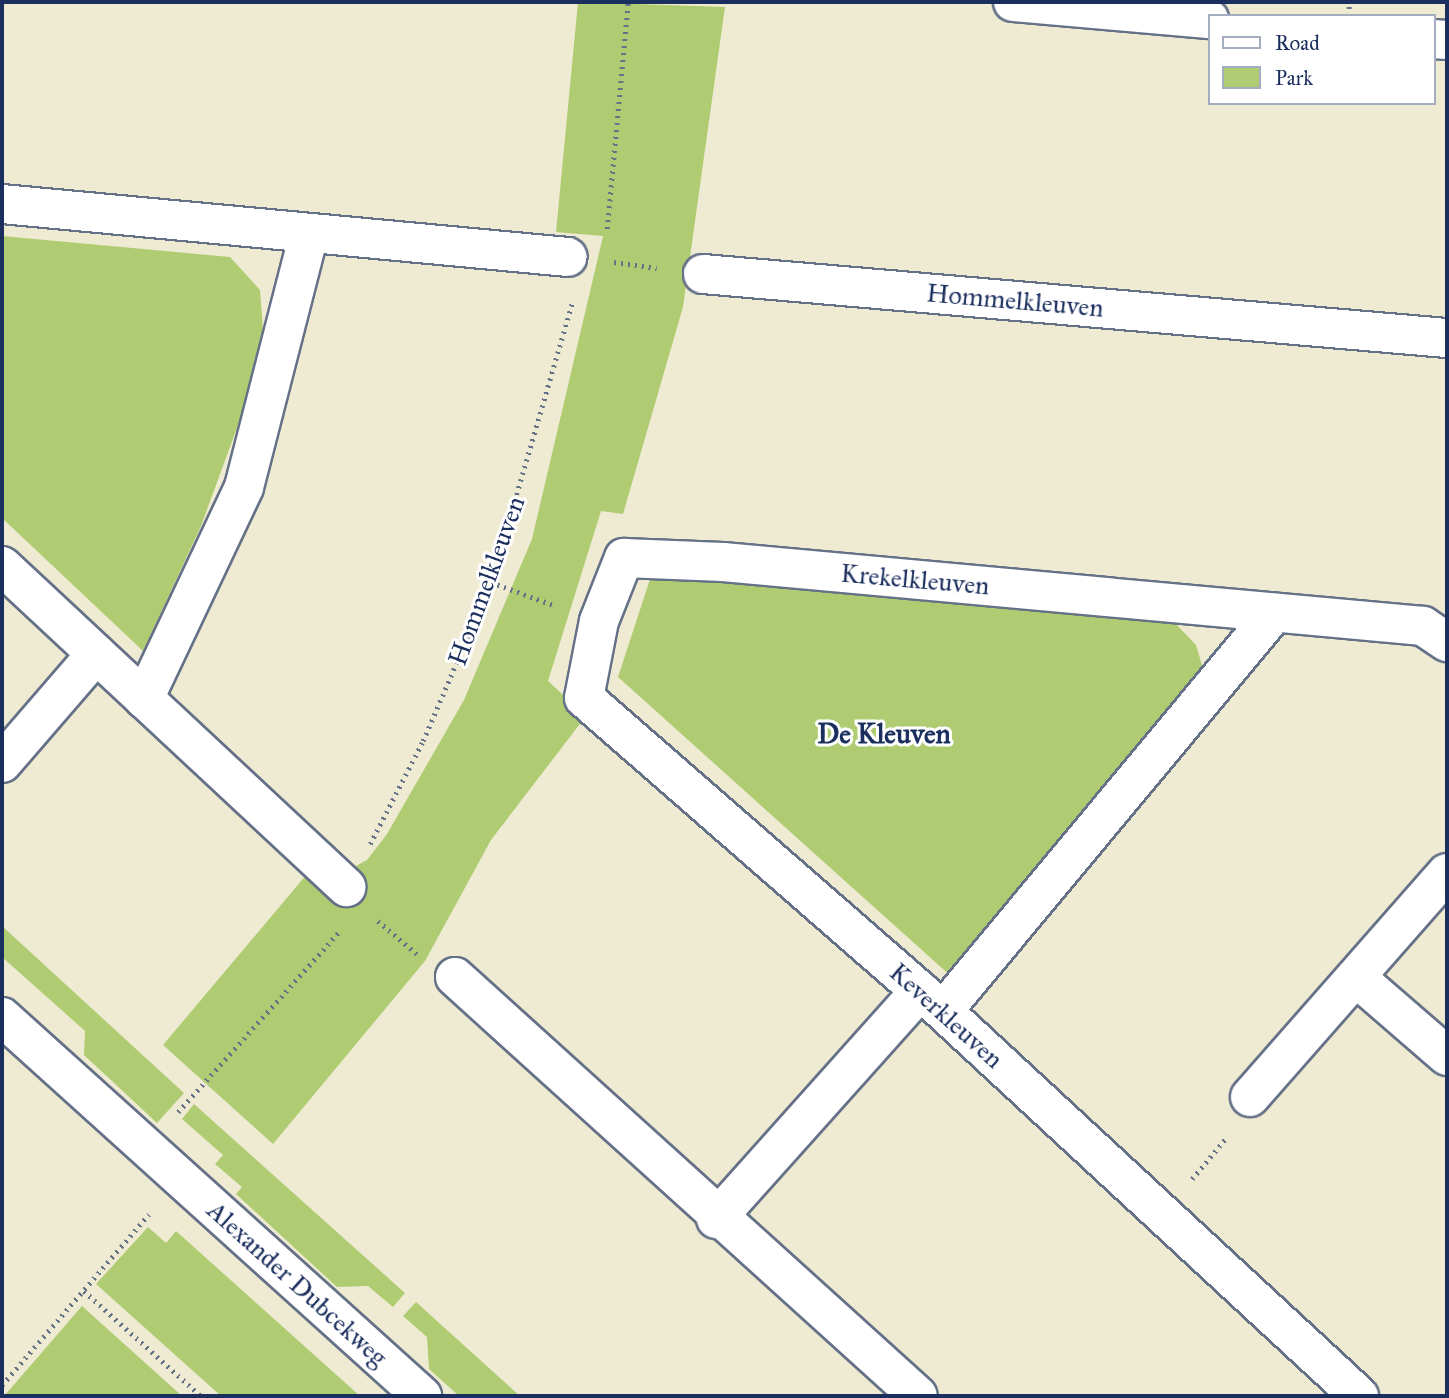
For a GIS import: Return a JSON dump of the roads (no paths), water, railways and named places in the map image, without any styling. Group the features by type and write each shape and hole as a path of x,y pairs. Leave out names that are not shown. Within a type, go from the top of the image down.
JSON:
{"street":[{"path":"1013,2 1208,19"},
{"path":"2,204 585,259"},
{"path":"144,699 244,488 309,233"},
{"name":"Hommelkleuven","path":"703,274 1447,338"},
{"name":"Krekelkleuven","path":"599,621 624,558 723,562 1423,626 1447,642"},
{"path":"2,566 354,897"},
{"path":"716,1219 932,1001 1274,613"},
{"name":"Keverkleuven","path":"599,621 584,698 932,1001 1160,1217 1359,1396"},
{"path":"2,763 96,654"},
{"path":"1250,1097 1447,873"},
{"path":"455,977 716,1219 918,1396"},
{"path":"1357,978 1447,1056"},
{"name":"Alexander Dubcekweg","path":"2,1017 422,1396"}],"district":[{"name":"De Kleuven","path":"884,734"}]}
